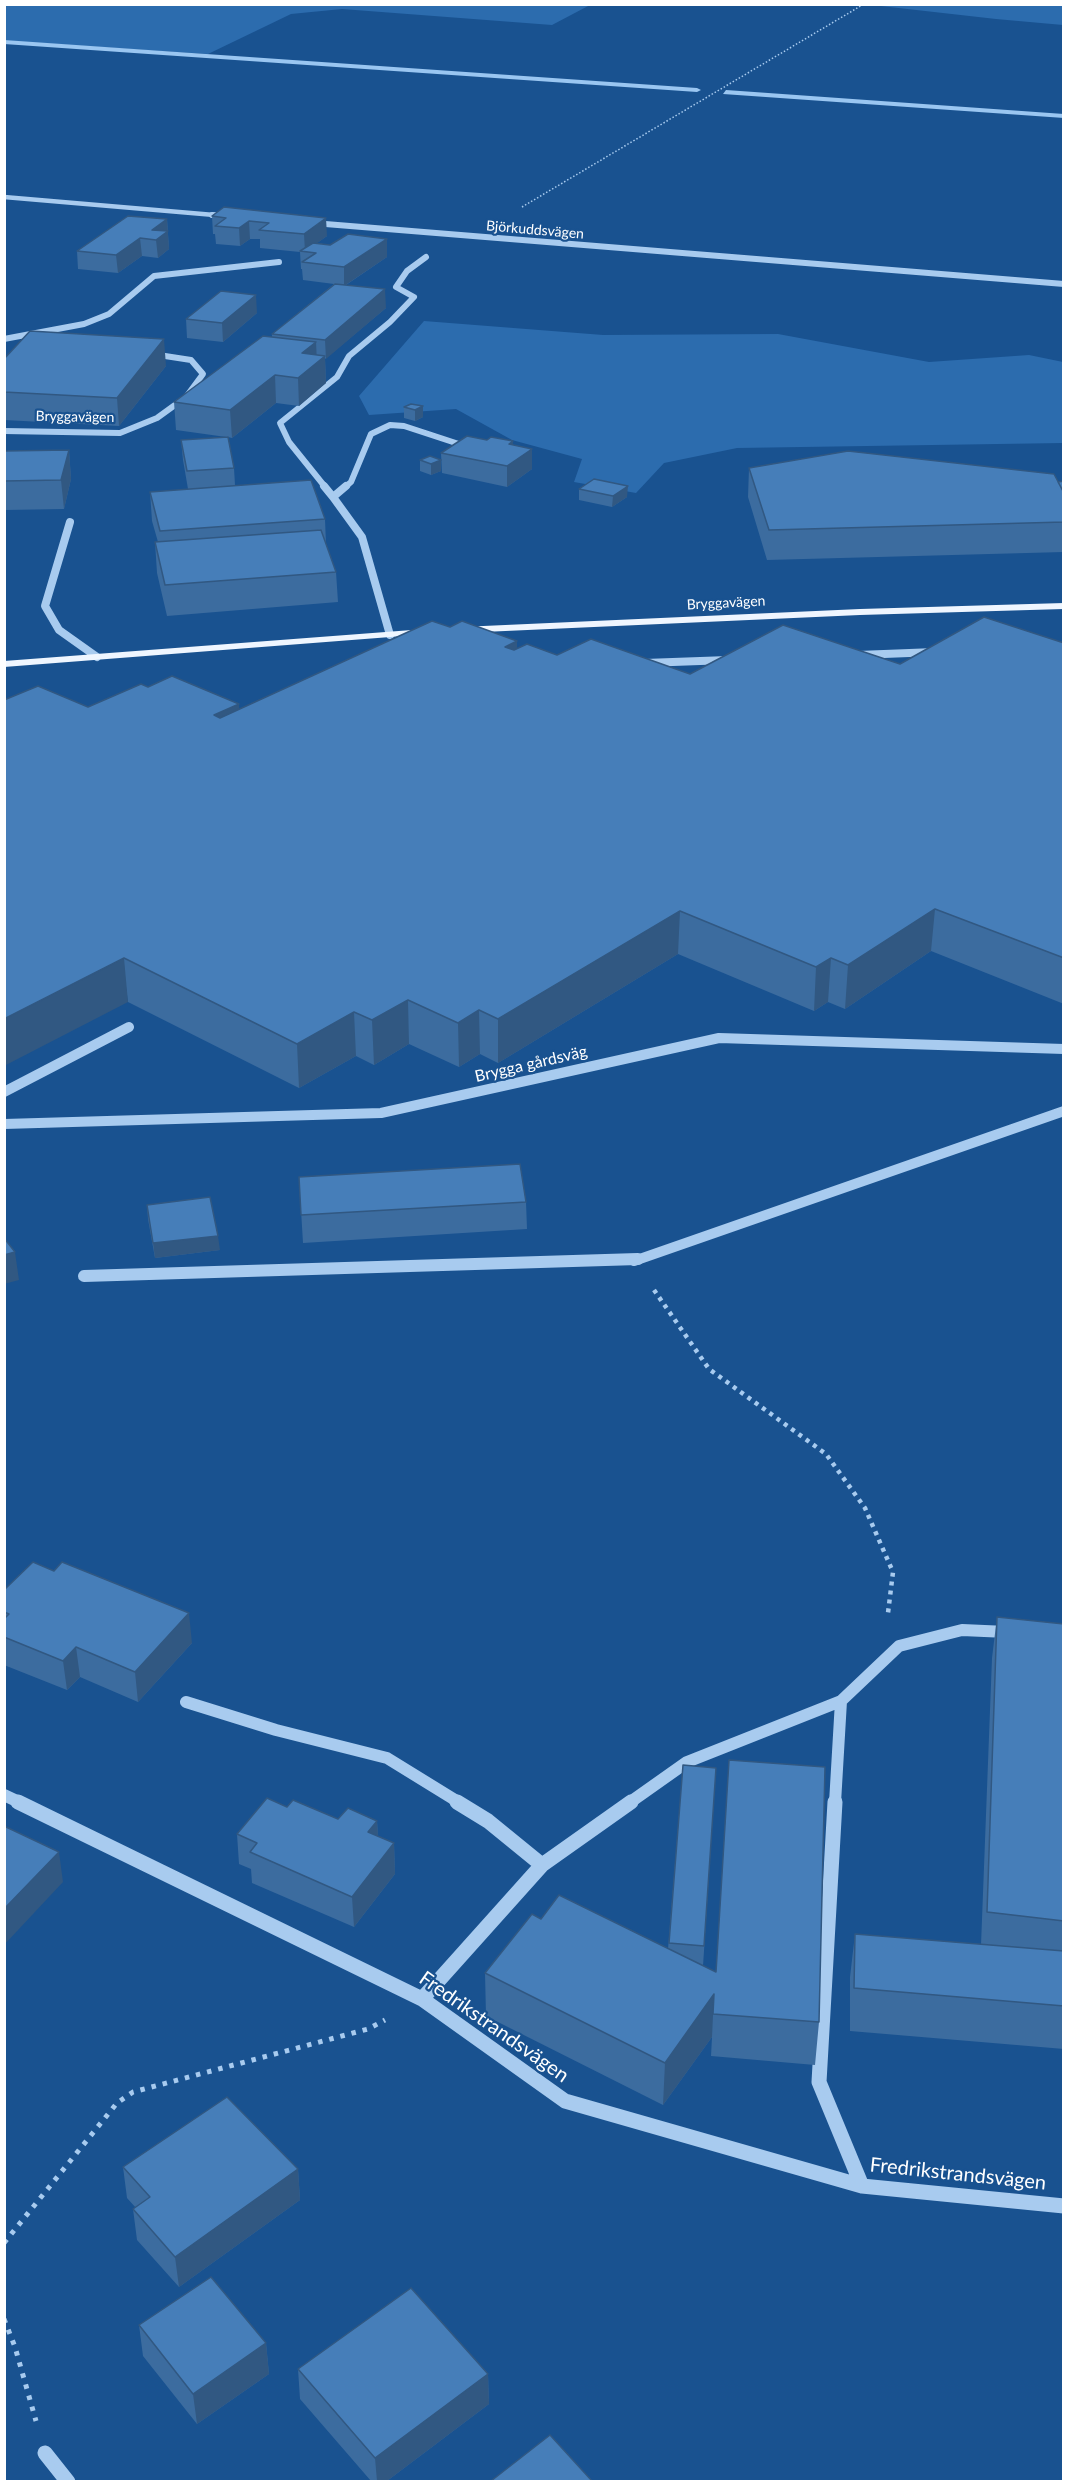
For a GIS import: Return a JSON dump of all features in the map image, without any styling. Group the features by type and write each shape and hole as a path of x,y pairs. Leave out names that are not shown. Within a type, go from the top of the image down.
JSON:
{"main road":[{"name":"Bryggavägen","path":"4,664 439,631 860,612 1064,606"}],"street":[{"path":"4,197 236,217"},
{"name":"Björkuddsvägen","path":"307,223 1064,284"},
{"path":"390,634 362,537 289,442 280,423 337,377 349,356 390,322 414,297 396,287 407,271 426,256"},
{"path":"4,339 84,324 109,314 154,276 279,262"},
{"path":"4,344 16,345"},
{"name":"Bryggavägen","path":"4,431 120,433 157,418 186,397 203,374 191,360 144,352"},
{"path":"333,497 351,482 371,434 381,428 390,425 404,426 468,447"},
{"path":"70,522 45,606 59,630 97,657"},
{"path":"851,655 945,651"},
{"path":"638,664 732,660"},
{"path":"4,1092 129,1027"},
{"name":"Brygga gårdsväg","path":"4,1124 381,1113 719,1038 1064,1049"},
{"path":"84,1276 633,1261 1064,1111"},
{"path":"422,1999 542,1865 687,1762 841,1701 899,1646 962,1630 1018,1633"},
{"path":"841,1701 819,2082 862,2186"},
{"path":"186,1702 276,1730 387,1758 488,1821 542,1865"},
{"name":"Fredrikstrandsvägen","path":"4,1795 422,1999 565,2101 862,2186 1064,2206"},
{"path":"45,2453 68,2481"}],"path":[{"path":"473,237 712,92 864,4"},
{"path":"633,1261 709,1369 826,1454 865,1508 893,1572 887,1616"},
{"path":"4,2243 117,2103 134,2092 368,2029 422,1999"},
{"path":"4,2319 15,2347 45,2453"}],"shaded area":[{"path":"4,5 590,5 552,25 342,9 291,14 208,54 5,41"},
{"path":"872,5 1063,5 1063,25 996,19"},
{"path":"424,321 603,335 778,334 929,362 1029,355 1063,362 1063,443 737,448 664,463 636,493 574,482 582,459 512,440 456,409 369,415 359,396"}],"building":[{"path":"224,207 326,218 304,234 259,230 269,223 249,221 239,228 215,226 226,218 212,216"},
{"path":"128,216 167,219 152,230 168,231 156,240 140,238 116,255 77,251"},
{"path":"348,234 387,239 344,267 302,262 316,253 300,251 313,243 330,245"},
{"path":"335,284 385,289 325,340 272,334"},
{"path":"221,291 256,295 222,323 186,319"},
{"path":"30,331 164,339 117,398 4,392 4,359"},
{"path":"263,336 316,342 302,353 325,356 298,378 275,375 230,410 174,402"},
{"path":"411,404 423,406 415,410 404,407"},
{"path":"467,436 487,440 491,437 513,441 509,444 532,449 507,466 441,453"},
{"path":"228,437 234,468 187,471 181,440"},
{"path":"69,450 61,480 4,481 4,451"},
{"path":"848,451 1054,474 1064,493 1064,522 769,530 749,468"},
{"path":"430,456 441,460 431,464 420,460"},
{"path":"594,479 628,486 613,496 579,489"},
{"path":"311,480 325,519 160,531 150,492"},
{"path":"1064,481 1064,493 1058,482"},
{"path":"321,530 336,572 165,585 155,542"},
{"path":"984,617 1064,643 1064,958 935,909 848,965 831,958 816,967 680,911 498,1019 479,1010 458,1023 408,1000 372,1020 354,1012 297,1044 124,958 4,1019 4,700 38,686 88,707 141,684 148,687 172,676 239,704 214,715 220,718 432,621 450,627 462,621 517,641 505,647 514,650 527,644 557,655 591,639 690,674 783,625 900,664"},
{"path":"520,1164 526,1202 301,1215 299,1177"},
{"path":"210,1197 218,1236 153,1243 147,1205"},
{"path":"4,1238 15,1252 4,1255"},
{"path":"33,1562 54,1571 62,1562 189,1613 135,1672 76,1647 63,1661 4,1637 4,1619 9,1614 4,1612 4,1590"},
{"path":"997,1617 1064,1624 1064,1921 987,1912"},
{"path":"729,1760 825,1767 819,2022 713,2014 714,1994 665,2063 485,1973 532,1914 541,1919 559,1895 716,1972"},
{"path":"683,1765 716,1768 704,1946 669,1943"},
{"path":"267,1798 287,1807 293,1800 338,1819 348,1808 377,1821 368,1832 394,1843 352,1897 250,1852 257,1843 237,1834"},
{"path":"4,1826 59,1852 4,1909"},
{"path":"855,1934 1064,1951 1064,2006 854,1988"},
{"path":"227,2097 298,2169 175,2257 133,2209 150,2197 123,2167"},
{"path":"211,2277 266,2343 193,2394 139,2325"},
{"path":"411,2288 488,2374 375,2458 298,2369"},
{"path":"550,2435 592,2481 491,2481"}],"waterway":[{"path":"4,42 697,90"},
{"path":"726,92 1064,116"}]}
